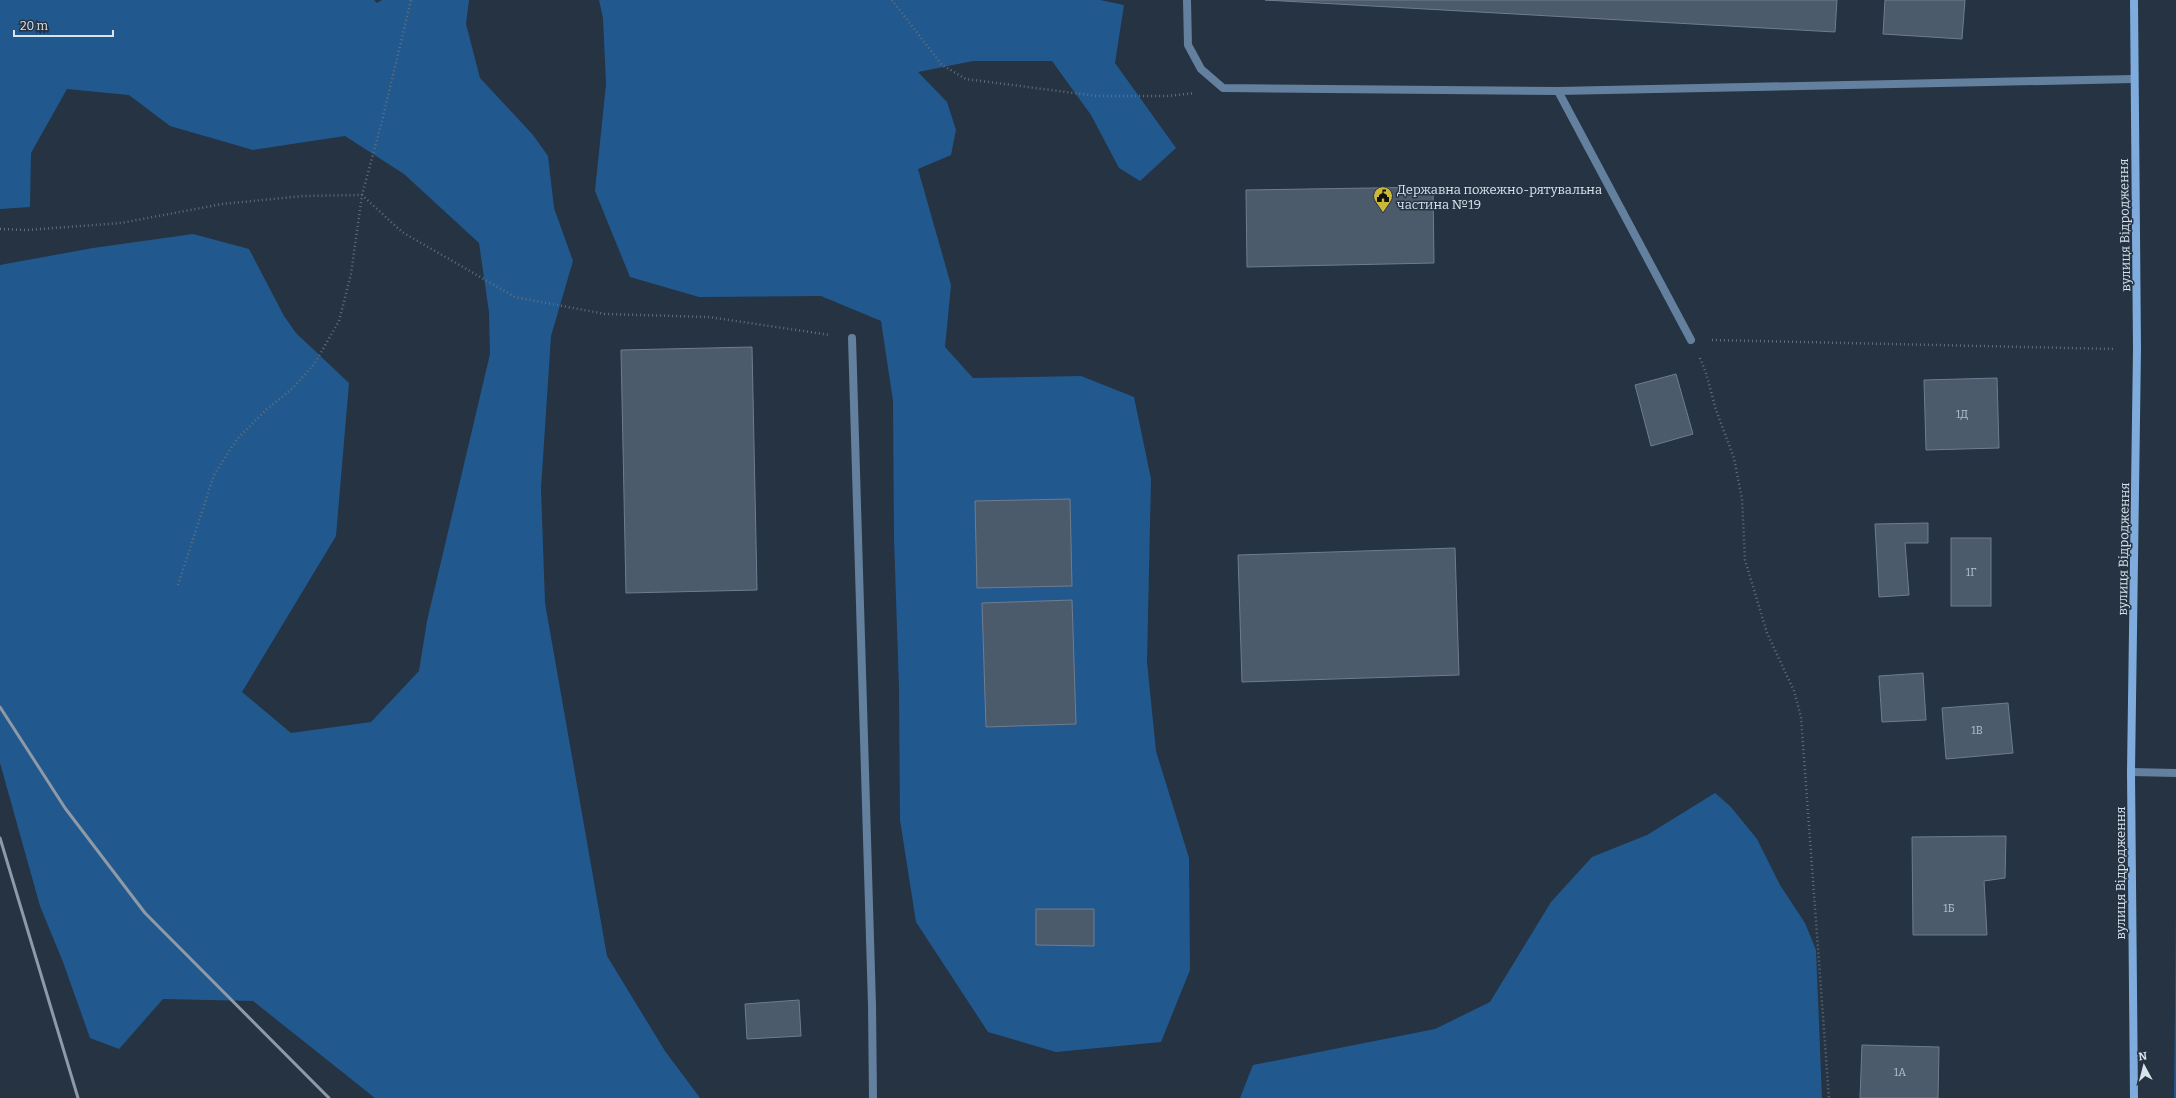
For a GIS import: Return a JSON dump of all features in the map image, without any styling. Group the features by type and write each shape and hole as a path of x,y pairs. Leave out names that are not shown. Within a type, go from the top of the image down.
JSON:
{"street":[{"path":"1187,0 1188,45 1201,69 1223,88 1558,92 2134,79"},
{"name":"вулиця Відродження","path":"2134,0 2138,349 2131,772 2134,1098"},
{"path":"1558,92 1691,340"},
{"path":"852,338 872,1005 873,1098"},
{"path":"2131,772 2176,773"}],"path":[{"path":"178,585 214,474 237,439 267,410 293,388 316,363 339,321 351,274 362,195 382,122 411,0"},
{"path":"892,0 942,65 966,79 1097,96 1168,96 1223,88"},
{"path":"0,229 27,230 121,223 222,204 303,196 362,195 402,232 515,297 605,314 709,317 852,338"},
{"path":"1829,1098 1801,717 1794,691 1767,633 1745,560 1742,499 1734,458 1716,410 1706,373 1691,340 2072,350 2138,349"}],"shaded area":[{"path":"0,0 374,0 377,3 382,0 469,0 466,24 480,78 533,135 548,156 554,208 573,261 551,336 541,488 545,603 607,956 665,1051 700,1098 375,1098 253,1001 163,999 119,1049 90,1038 63,962 40,906 0,763 0,265 93,248 193,234 249,249 284,316 296,333 349,383 336,536 242,692 291,733 371,722 419,671 427,621 490,354 489,312 479,243 404,174 345,136 253,150 170,126 129,95 67,89 31,153 30,207 0,209"},
{"path":"599,0 1100,0 1124,5 1115,63 1176,148 1140,181 1119,168 1091,115 1052,61 973,61 918,72 947,102 956,130 951,155 918,169 951,285 945,347 973,378 1081,376 1134,397 1151,479 1147,662 1156,751 1189,858 1190,970 1161,1042 1056,1052 988,1032 916,922 900,820 899,689 894,538 893,401 881,321 821,296 699,297 630,277 595,191 606,84 603,18"},
{"path":"1715,793 1730,806 1757,839 1780,885 1805,923 1816,950 1822,1098 1240,1098 1253,1065 1435,1029 1490,1002 1551,902 1592,857 1647,835"},
{"path":"2176,910 2176,1098 2174,1098"}],"building":[{"path":"1265,0 1837,0 1835,32"},
{"path":"1885,0 1965,0 1962,39 1883,34"},
{"path":"1433,187 1434,263 1247,267 1246,190"},
{"path":"752,347 757,590 626,593 621,350"},
{"path":"1676,374 1693,434 1651,446 1635,385"},
{"path":"1997,378 1999,448 1926,450 1924,380"},
{"path":"1070,499 1072,586 977,588 975,501"},
{"path":"1928,523 1928,543 1905,543 1909,595 1879,597 1875,524"},
{"path":"1951,538 1991,538 1991,606 1951,606"},
{"path":"1455,548 1459,675 1242,682 1238,555"},
{"path":"1072,600 1076,724 986,727 982,603"},
{"path":"1923,673 1926,720 1882,722 1879,676"},
{"path":"2008,703 2013,753 1946,759 1942,708"},
{"path":"2006,836 2005,878 1984,881 1987,935 1913,935 1912,837"},
{"path":"1036,909 1094,909 1094,946 1036,945"},
{"path":"799,1000 801,1036 747,1039 745,1004"},
{"path":"1862,1045 1939,1047 1938,1098 1860,1098"}],"railway":[{"path":"0,707 65,808 145,913 329,1098"},
{"path":"0,838 78,1098"}],"place":[{"name":"Державна пожежно-рятувальна частина №19","path":"1383,213"}]}
